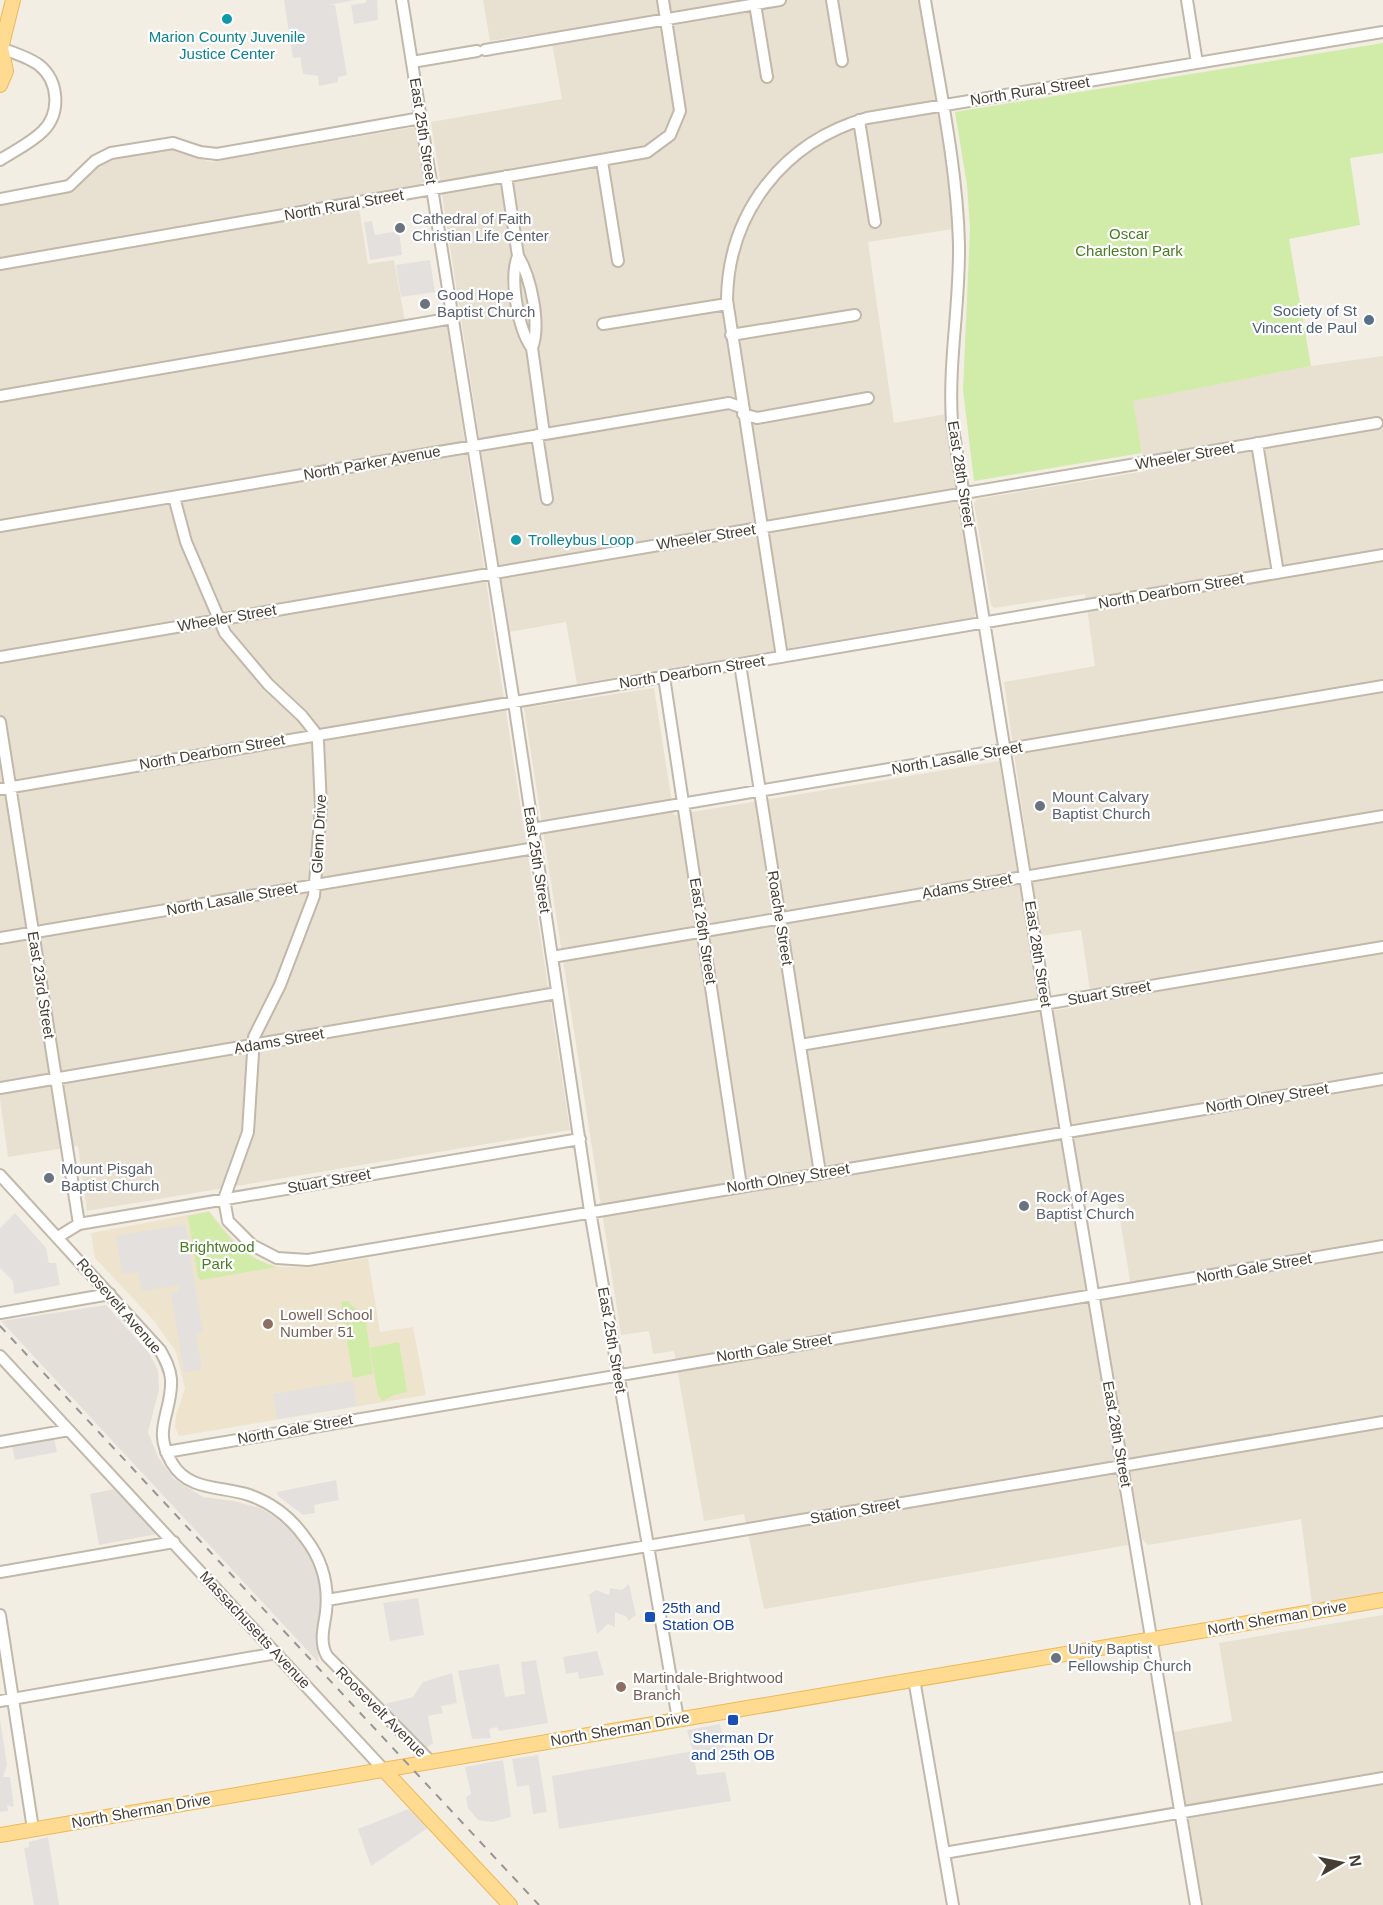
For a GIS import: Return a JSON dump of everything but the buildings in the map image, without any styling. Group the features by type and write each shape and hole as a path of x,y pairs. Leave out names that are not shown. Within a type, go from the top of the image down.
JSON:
{"main road":[{"path":"0,86 6,71 0,48 13,0"},
{"name":"North Sherman Drive","path":"0,1835 1383,1600"},
{"name":"Massachusetts Avenue","path":"384,1770 510,1905"}],"street":[{"name":"East 25th Street","path":"402,0 514,702 590,1211 678,1719"},
{"path":"663,0 667,20"},
{"path":"412,62 780,0"},
{"path":"832,0 842,61"},
{"name":"East 28th Street","path":"925,0 957,207 958,281 951,406 1066,1132 1196,1905"},
{"path":"1187,0 1197,63"},
{"path":"755,4 766,77"},
{"name":"North Rural Street","path":"0,264 602,161 654,149 669,137 676,124 679,100 667,20"},
{"name":"North Rural Street","path":"782,657 727,304 728,272 735,245 750,208 779,168 819,137 859,120 1383,32"},
{"path":"0,48 34,62 43,69 52,82 56,101 54,112 45,129 0,160"},
{"path":"0,199 69,186 95,161 111,153 173,144 217,154 421,118"},
{"path":"859,120 875,222"},
{"path":"602,161 618,261"},
{"path":"506,176 518,256 524,265 532,296 535,340 532,348 547,499"},
{"path":"518,256 514,265 516,299 526,341 532,348"},
{"path":"603,324 727,304"},
{"path":"731,335 855,315"},
{"path":"0,396 453,318"},
{"name":"North Parker Avenue","path":"0,526 730,403 755,418 868,398"},
{"name":"Wheeler Street","path":"0,657 1377,423"},
{"path":"1257,443 1278,573"},
{"path":"174,497 186,542 218,620 237,648 316,735"},
{"name":"North Dearborn Street","path":"5,788 1383,555"},
{"name":"Roache Street","path":"740,664 820,1173"},
{"name":"East 26th Street","path":"664,677 741,1186"},
{"name":"North Lasalle Street","path":"532,829 1383,686"},
{"name":"East 23rd Street","path":"0,722 5,788 33,932 79,1224"},
{"name":"Glenn Drive","path":"224,1199 248,1132 253,1045 311,907 316,884 321,807 316,735"},
{"name":"Adams Street","path":"552,957 1383,816"},
{"name":"North Lasalle Street","path":"0,938 535,848"},
{"name":"Stuart Street","path":"800,1045 1383,947"},
{"name":"Adams Street","path":"0,1088 557,993"},
{"name":"North Olney Street","path":"224,1199 228,1221 252,1245 271,1256 298,1260 1383,1079"},
{"name":"Stuart Street","path":"79,1224 580,1139"},
{"name":"Roosevelt Avenue","path":"0,1175 156,1343 168,1366 171,1387 161,1432 166,1452 174,1467 194,1483 248,1495 272,1506 305,1537 318,1557 325,1582 327,1600 323,1646 332,1662 430,1761"},
{"path":"58,1237 79,1224"},
{"name":"North Gale Street","path":"166,1452 1383,1246"},
{"path":"0,1313 110,1294"},
{"name":"Massachusetts Avenue","path":"0,1356 384,1770"},
{"name":"Station Street","path":"327,1600 1383,1422"},
{"path":"0,1442 69,1430"},
{"path":"0,1572 174,1542"},
{"path":"0,1615 33,1829"},
{"path":"0,1701 277,1653"},
{"path":"914,1679 953,1905"},
{"path":"944,1853 1383,1778"}],"shaded area":[{"path":"284,0 355,0 329,5 335,5 347,75 338,77 338,82 319,86 318,76 303,74 300,57 293,58"},
{"path":"367,0 377,0 378,20 354,24 351,5 365,3"},
{"path":"483,0 920,0 950,183 953,229 868,242 894,423 946,414 978,609 974,617 577,684 566,622 509,632 431,122 562,99 550,32 490,41"},
{"path":"415,127 424,183 357,195 368,264 394,260 407,333 447,326 570,1130 87,1211 78,1146 8,1157 0,1099 0,196 80,183 106,159 168,149 211,162"},
{"path":"372,221 375,235 399,231 402,255 370,260 364,222"},
{"path":"430,260 435,292 401,297 396,265"},
{"path":"1383,356 1383,1592 1312,1604 1301,1519 1148,1545 1142,1539 1099,1299 1132,1293 1117,1200 1082,1204 1051,1011 1092,1004 1081,930 1040,936 1004,682 1095,666 1085,594 994,608 991,605 974,503 977,499 1146,471 1132,401 1311,366"},
{"path":"654,688 674,815 999,761 1128,1545 764,1609 744,1514 704,1521 674,1351 653,1354 649,1331 621,1335 524,708"},
{"name":"Lowell School Number 51","path":"209,1211 239,1246 257,1259 279,1267 311,1267 368,1258 380,1332 413,1327 426,1395 179,1436 175,1427 176,1416 185,1388 176,1352 155,1322 95,1258 91,1233"},
{"path":"15,1213 46,1248 49,1263 56,1263 60,1285 14,1294 13,1281 0,1268 0,1228"},
{"path":"185,1224 203,1333 196,1334 202,1369 184,1372 171,1293 179,1291 178,1285 142,1291 138,1272 122,1274 116,1236"},
{"path":"106,1305 149,1353 158,1370 159,1390 148,1432 158,1457 174,1479 203,1497 234,1501 260,1508 287,1524 304,1546 317,1570 322,1591 322,1617 316,1638 319,1663 1,1321"},
{"path":"353,1381 357,1406 277,1419 273,1394"},
{"path":"54,1438 57,1452 15,1460 12,1446"},
{"path":"336,1480 339,1500 314,1505 315,1513 303,1515 278,1496 277,1492"},
{"path":"114,1489 157,1534 99,1545 90,1494"},
{"path":"629,1584 636,1615 628,1621 627,1617 615,1612 615,1627 608,1624 597,1634 589,1595 596,1590 609,1595 610,1588 622,1590"},
{"path":"418,1598 424,1635 390,1641 383,1603"},
{"path":"1383,1615 1383,1905 1203,1905 1174,1732 1232,1721 1219,1643"},
{"path":"597,1651 604,1675 579,1679 578,1672 566,1674 563,1657"},
{"path":"536,1660 548,1723 499,1731 497,1727 489,1729 491,1738 472,1739 458,1671 499,1664 505,1697 525,1694 521,1662"},
{"path":"452,1673 457,1703 441,1706 443,1713 428,1716 433,1743 426,1748 385,1704 413,1697 423,1682"},
{"path":"0,1719 7,1765 3,1777 10,1777 14,1807 7,1805 8,1811 0,1812"},
{"path":"720,1724 726,1749 700,1754 693,1752 697,1775 725,1772 731,1801 559,1829 552,1776 693,1751 687,1730"},
{"path":"538,1755 547,1812 533,1814 529,1785 517,1787 512,1759"},
{"path":"503,1760 511,1817 492,1822 478,1820 468,1808 466,1797 471,1794 465,1767"},
{"path":"411,1808 428,1828 371,1866 358,1829"},
{"path":"48,1837 59,1905 34,1905 24,1848 29,1847 29,1842"}],"green space":[{"name":"Oscar Charleston Park","path":"1383,43 1383,153 1350,158 1360,225 1289,239 1311,366 1133,401 1142,453 974,481 963,390 970,229 967,185 955,112"},
{"name":"Brightwood Park","path":"209,1212 238,1246 255,1258 276,1267 201,1280 198,1277 188,1216"},
{"path":"349,1301 365,1315 373,1374 353,1378 341,1302"},
{"path":"399,1342 407,1392 383,1401 378,1395 370,1348"}],"railway":[{"path":"0,1326 539,1905"}],"place":[{"name":"Marion County Juvenile Justice Center","path":"227,19"},
{"name":"Cathedral of Faith Christian Life Center","path":"400,228"},
{"name":"Good Hope Baptist Church","path":"425,304"},
{"name":"Society of St Vincent de Paul","path":"1369,320"},
{"name":"Trolleybus Loop","path":"516,540"},
{"name":"Mount Calvary Baptist Church","path":"1040,806"},
{"name":"Mount Pisgah Baptist Church","path":"49,1178"},
{"name":"Rock of Ages Baptist Church","path":"1024,1206"},
{"name":"Lowell School Number 51","path":"268,1324"},
{"name":"25th and Station OB","path":"650,1617"},
{"name":"Unity Baptist Fellowship Church","path":"1056,1658"},
{"name":"Martindale-Brightwood Branch","path":"621,1687"},
{"name":"Sherman Dr and 25th OB","path":"733,1720"}]}
